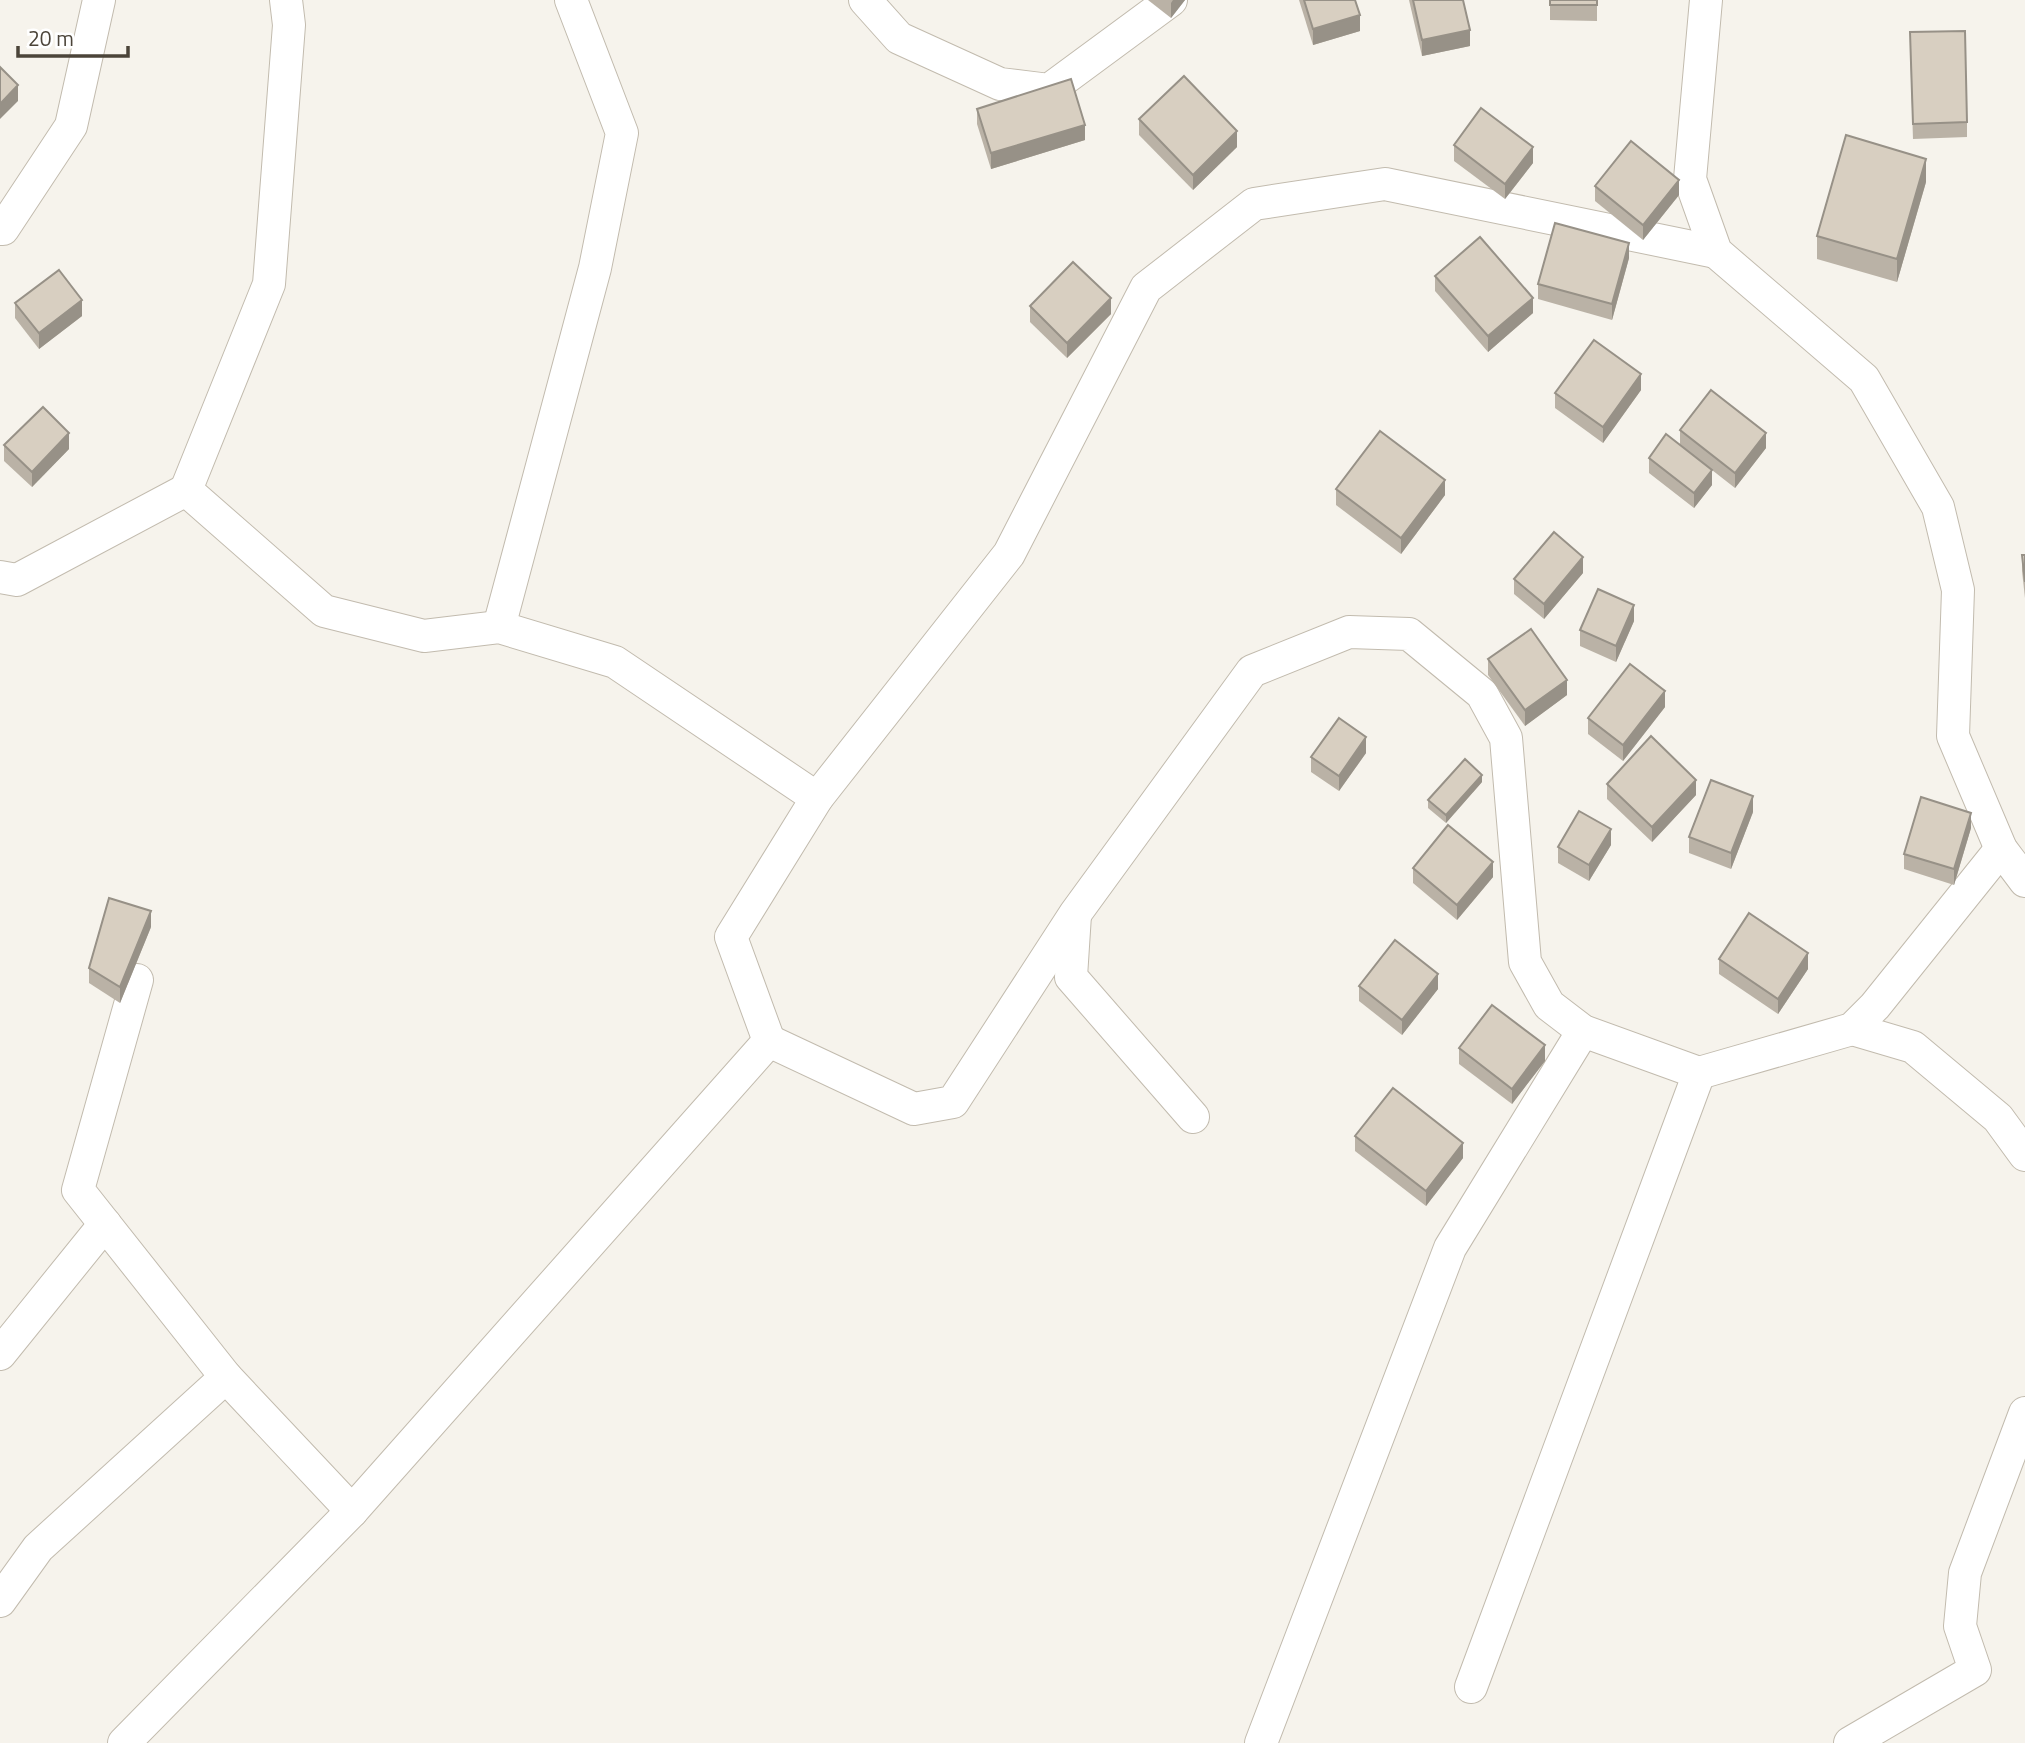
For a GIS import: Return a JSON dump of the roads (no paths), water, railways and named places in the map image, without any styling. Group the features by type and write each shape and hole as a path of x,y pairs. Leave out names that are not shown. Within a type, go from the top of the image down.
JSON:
{"street":[{"path":"0,229 3,229 71,125 99,0"},
{"path":"0,577 17,580 186,491 269,284 289,25 286,0"},
{"path":"499,627 596,268 622,133 571,0"},
{"path":"865,0 900,38 1000,84 1049,90 1171,0"},
{"path":"1706,0 1690,179 1716,251 1864,379 1938,507 1958,590 1952,736 2001,849 2025,881"},
{"path":"1716,251 1385,184 1254,204 1146,288 1009,554 817,799 731,937 769,1041 914,1109 953,1102 1075,914 1252,671 1349,632 1409,634 1482,694 1506,738 1525,962 1549,1005 1583,1031 1699,1073 1853,1029 1875,1006 2001,849"},
{"path":"186,491 324,611 424,636 499,627 615,662 817,799"},
{"path":"1075,914 1071,976 1193,1117"},
{"path":"137,980 78,1190 226,1377 352,1511"},
{"path":"1853,1029 1913,1047 1998,1118 2025,1155"},
{"path":"1261,1743 1450,1248 1583,1031"},
{"path":"124,1743 352,1511 769,1041"},
{"path":"1471,1687 1699,1073"},
{"path":"0,1354 105,1224"},
{"path":"0,1601 38,1548 226,1377"},
{"path":"1850,1743 1975,1670 1960,1626 1965,1573 2025,1413"}]}
